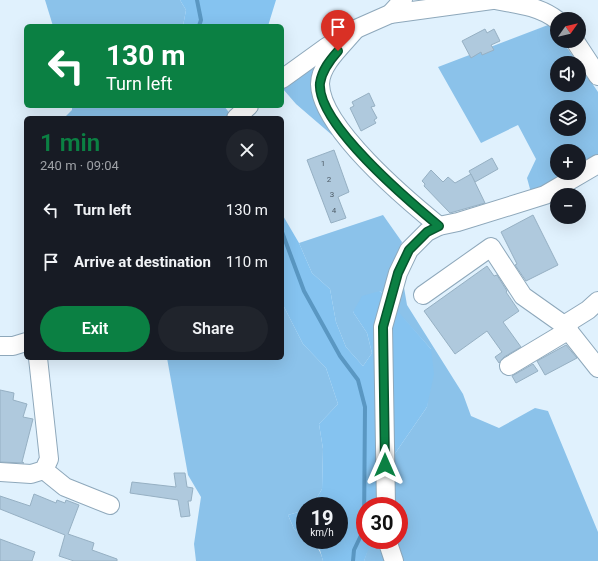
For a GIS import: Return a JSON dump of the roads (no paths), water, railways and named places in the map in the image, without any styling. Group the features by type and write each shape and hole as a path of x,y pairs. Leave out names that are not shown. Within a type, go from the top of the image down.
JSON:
{"street":[{"path":"390,14 403,0"},
{"path":"284,78 325,48 356,29 390,14 494,0 527,6 550,15"},
{"path":"356,29 329,62 323,72 320,84 326,106 348,141 401,195 439,226"},
{"path":"580,48 598,76"},
{"path":"238,116 247,108"},
{"path":"386,497 383,327 398,273 409,250 427,232 439,226 458,222 545,195 598,164"},
{"path":"423,295 491,247 523,296 566,327 598,368"},
{"path":"509,366 566,327 598,301"},
{"path":"0,346 13,346 24,343"},
{"path":"0,472 31,474 44,470 49,459 38,360"},
{"path":"44,470 65,487 110,505"},
{"path":"390,549 394,561"}],"waterway":[{"path":"197,0 201,20 200,24"},
{"path":"284,237 304,291 340,356 358,380 365,407 364,529 354,550 353,561"}]}
